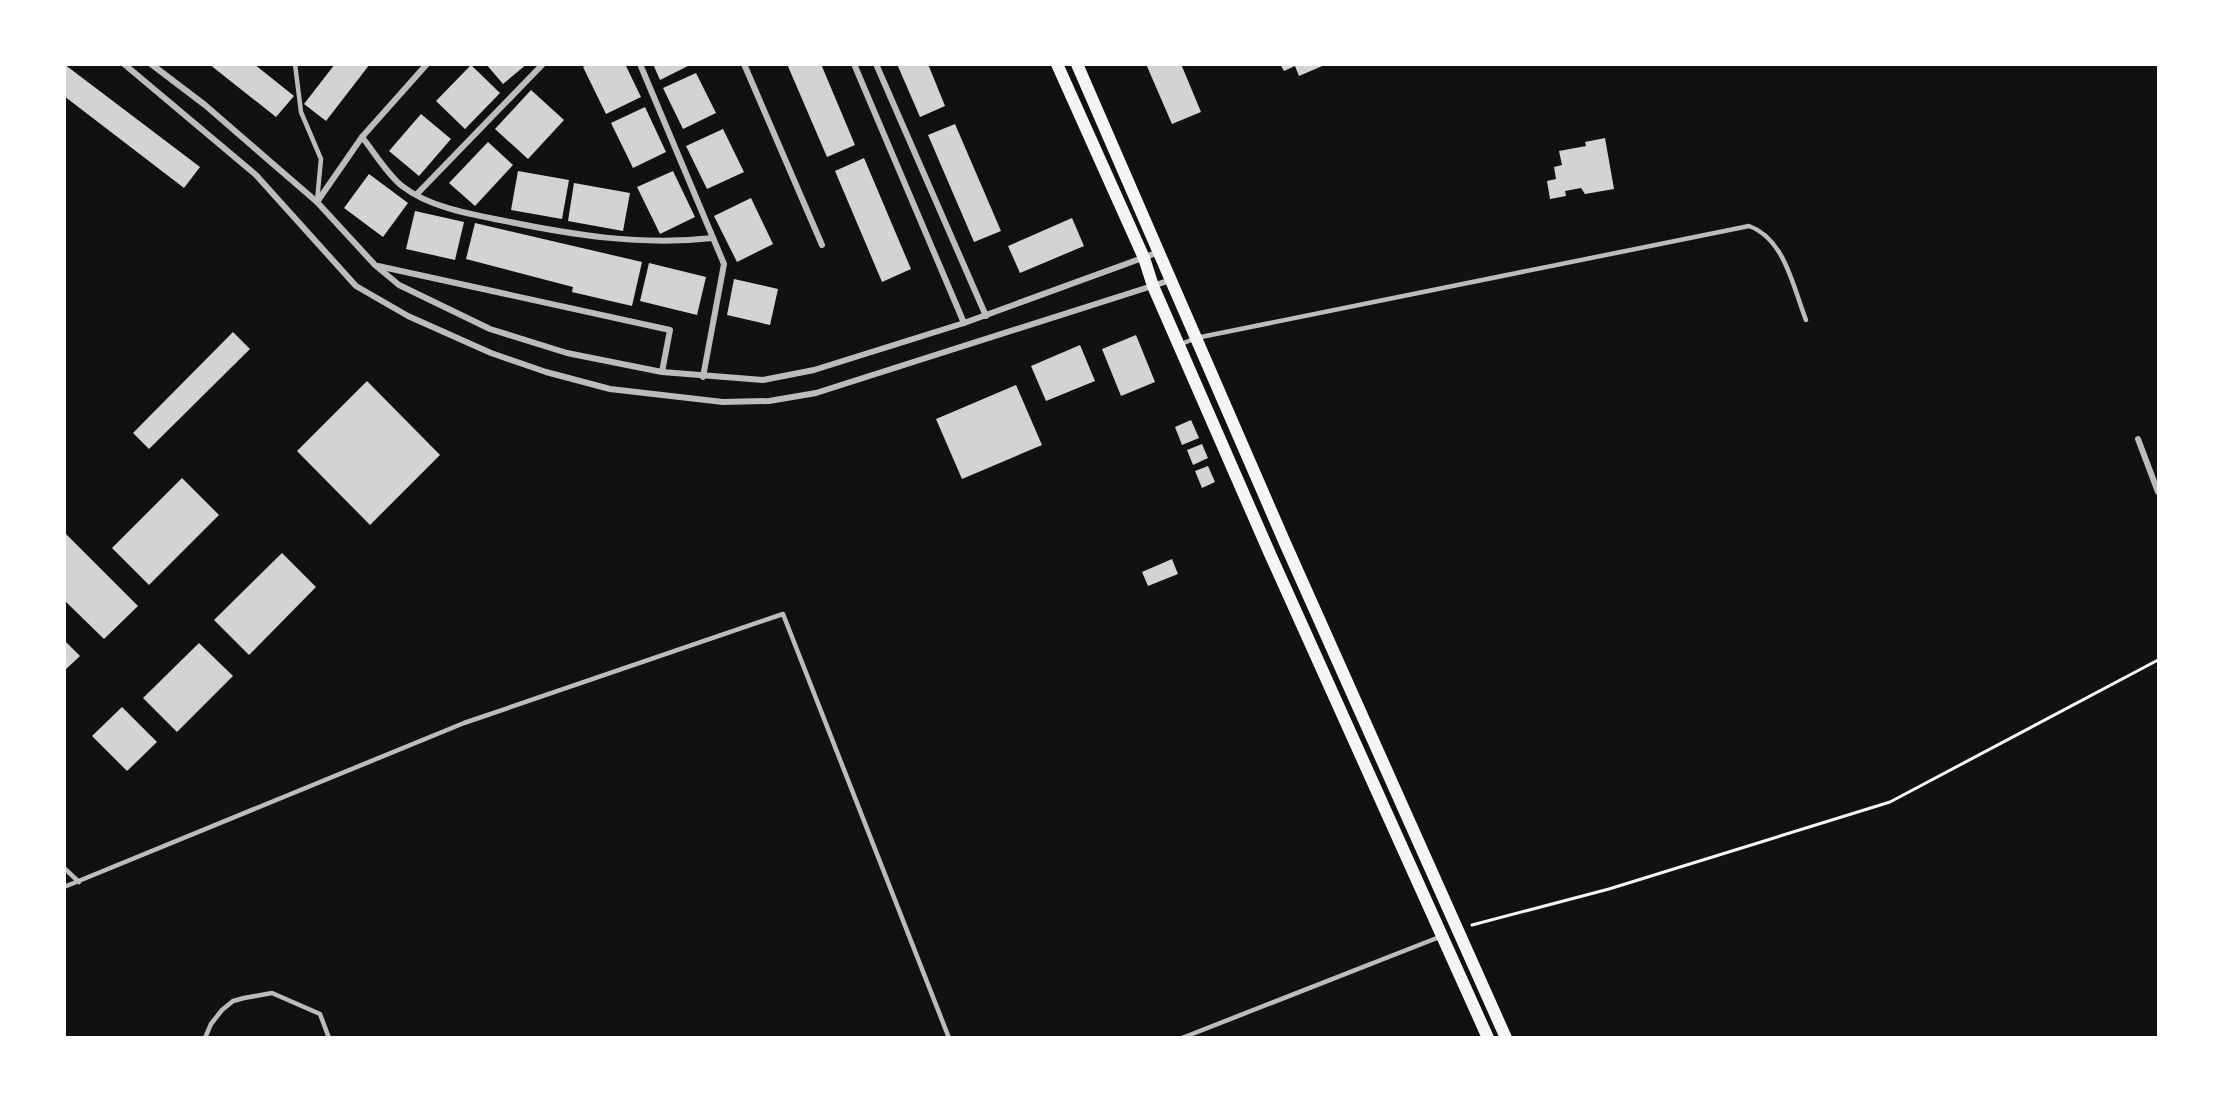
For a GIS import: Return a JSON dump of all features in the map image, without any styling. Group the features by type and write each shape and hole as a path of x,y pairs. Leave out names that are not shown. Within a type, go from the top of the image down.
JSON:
{"main road":[{"path":"1057,64 1144,258 1153,286 1179,345 1488,1038"},
{"path":"1077,64 1160,252 1170,280 1506,1038"},
{"path":"1442,936 1459,928"}],"street":[{"path":"124,64 256,175 356,286 408,316 490,354 610,389 723,402 769,401 816,393 1170,280"},
{"path":"151,64 205,105 317,202 375,266 399,285 490,329 567,353 662,372 763,380 814,370 986,316 1160,252"},
{"path":"317,202 362,137 427,64"},
{"path":"417,194 543,64"},
{"path":"639,64 724,264 703,377"},
{"path":"744,64 822,245"},
{"path":"854,64 964,323"},
{"path":"876,64 986,316"},
{"path":"362,137 402,186 450,210 561,233 631,242 679,242 713,238"},
{"path":"375,266 670,330 662,372"},
{"path":"2138,439 2158,492"}],"lane":[{"path":"295,64 301,112 321,159 317,202"},
{"path":"1179,345 1196,338 1749,226 1764,231 1775,243 1806,320"},
{"path":"64,887 465,723 783,614 949,1038"},
{"path":"64,868 79,882"},
{"path":"1182,1038 1442,936"},
{"path":"205,1038 211,1024 233,1001 272,993 320,1014 329,1038"}],"path":[{"path":"1459,928 1609,889 1890,801 2158,660"}],"building":[{"path":"64,64 200,167 184,188 64,96"},
{"path":"209,64 254,64 294,96 276,117"},
{"path":"335,64 370,64 326,121 304,104"},
{"path":"486,64 527,64 503,84"},
{"path":"588,64 625,64 641,97 606,114 583,67"},
{"path":"653,64 692,64 660,80"},
{"path":"787,64 821,64 855,145 827,157"},
{"path":"897,64 928,64 945,106 920,117"},
{"path":"1146,64 1181,64 1201,112 1172,124"},
{"path":"1280,64 1327,64 1299,76 1295,66 1284,71"},
{"path":"471,65 500,93 465,129 436,101"},
{"path":"696,73 716,113 683,129 663,88"},
{"path":"531,90 564,120 528,159 495,129"},
{"path":"645,107 666,152 633,168 611,123"},
{"path":"421,114 451,139 419,176 389,151"},
{"path":"955,124 1001,231 974,242 928,135"},
{"path":"723,129 744,172 707,189 686,146"},
{"path":"1605,138 1614,189 1585,194 1581,188 1565,191 1566,196 1550,199 1547,181 1556,179 1554,167 1562,165 1559,151 1586,146 1585,142"},
{"path":"488,142 513,165 475,206 449,183"},
{"path":"864,158 911,269 882,282 835,171"},
{"path":"518,171 569,180 562,219 511,210"},
{"path":"673,171 695,217 660,234 637,187"},
{"path":"369,174 408,203 383,237 344,208"},
{"path":"574,183 630,193 623,231 568,221"},
{"path":"751,198 773,244 737,262 714,216"},
{"path":"415,211 464,222 455,260 406,249"},
{"path":"1072,218 1084,246 1020,273 1008,246"},
{"path":"475,223 642,262 632,306 572,292 573,287 466,259"},
{"path":"649,263 706,277 697,315 640,301"},
{"path":"734,279 778,289 770,325 727,315"},
{"path":"233,332 250,349 149,449 133,433"},
{"path":"1136,335 1155,382 1121,396 1102,349"},
{"path":"1080,345 1095,381 1046,401 1031,366"},
{"path":"367,381 440,455 370,525 297,451"},
{"path":"1016,385 1042,445 962,479 936,419"},
{"path":"1191,420 1199,438 1182,445 1175,427"},
{"path":"1202,444 1208,458 1193,465 1187,450"},
{"path":"1208,466 1215,482 1202,488 1195,471"},
{"path":"182,478 219,515 149,585 112,548"},
{"path":"64,532 138,606 104,639 64,600"},
{"path":"282,553 316,587 249,655 214,620"},
{"path":"1172,559 1178,574 1148,586 1142,572"},
{"path":"64,640 80,656 64,671"},
{"path":"199,643 233,676 177,732 143,698"},
{"path":"122,707 157,742 127,771 92,736"}]}
